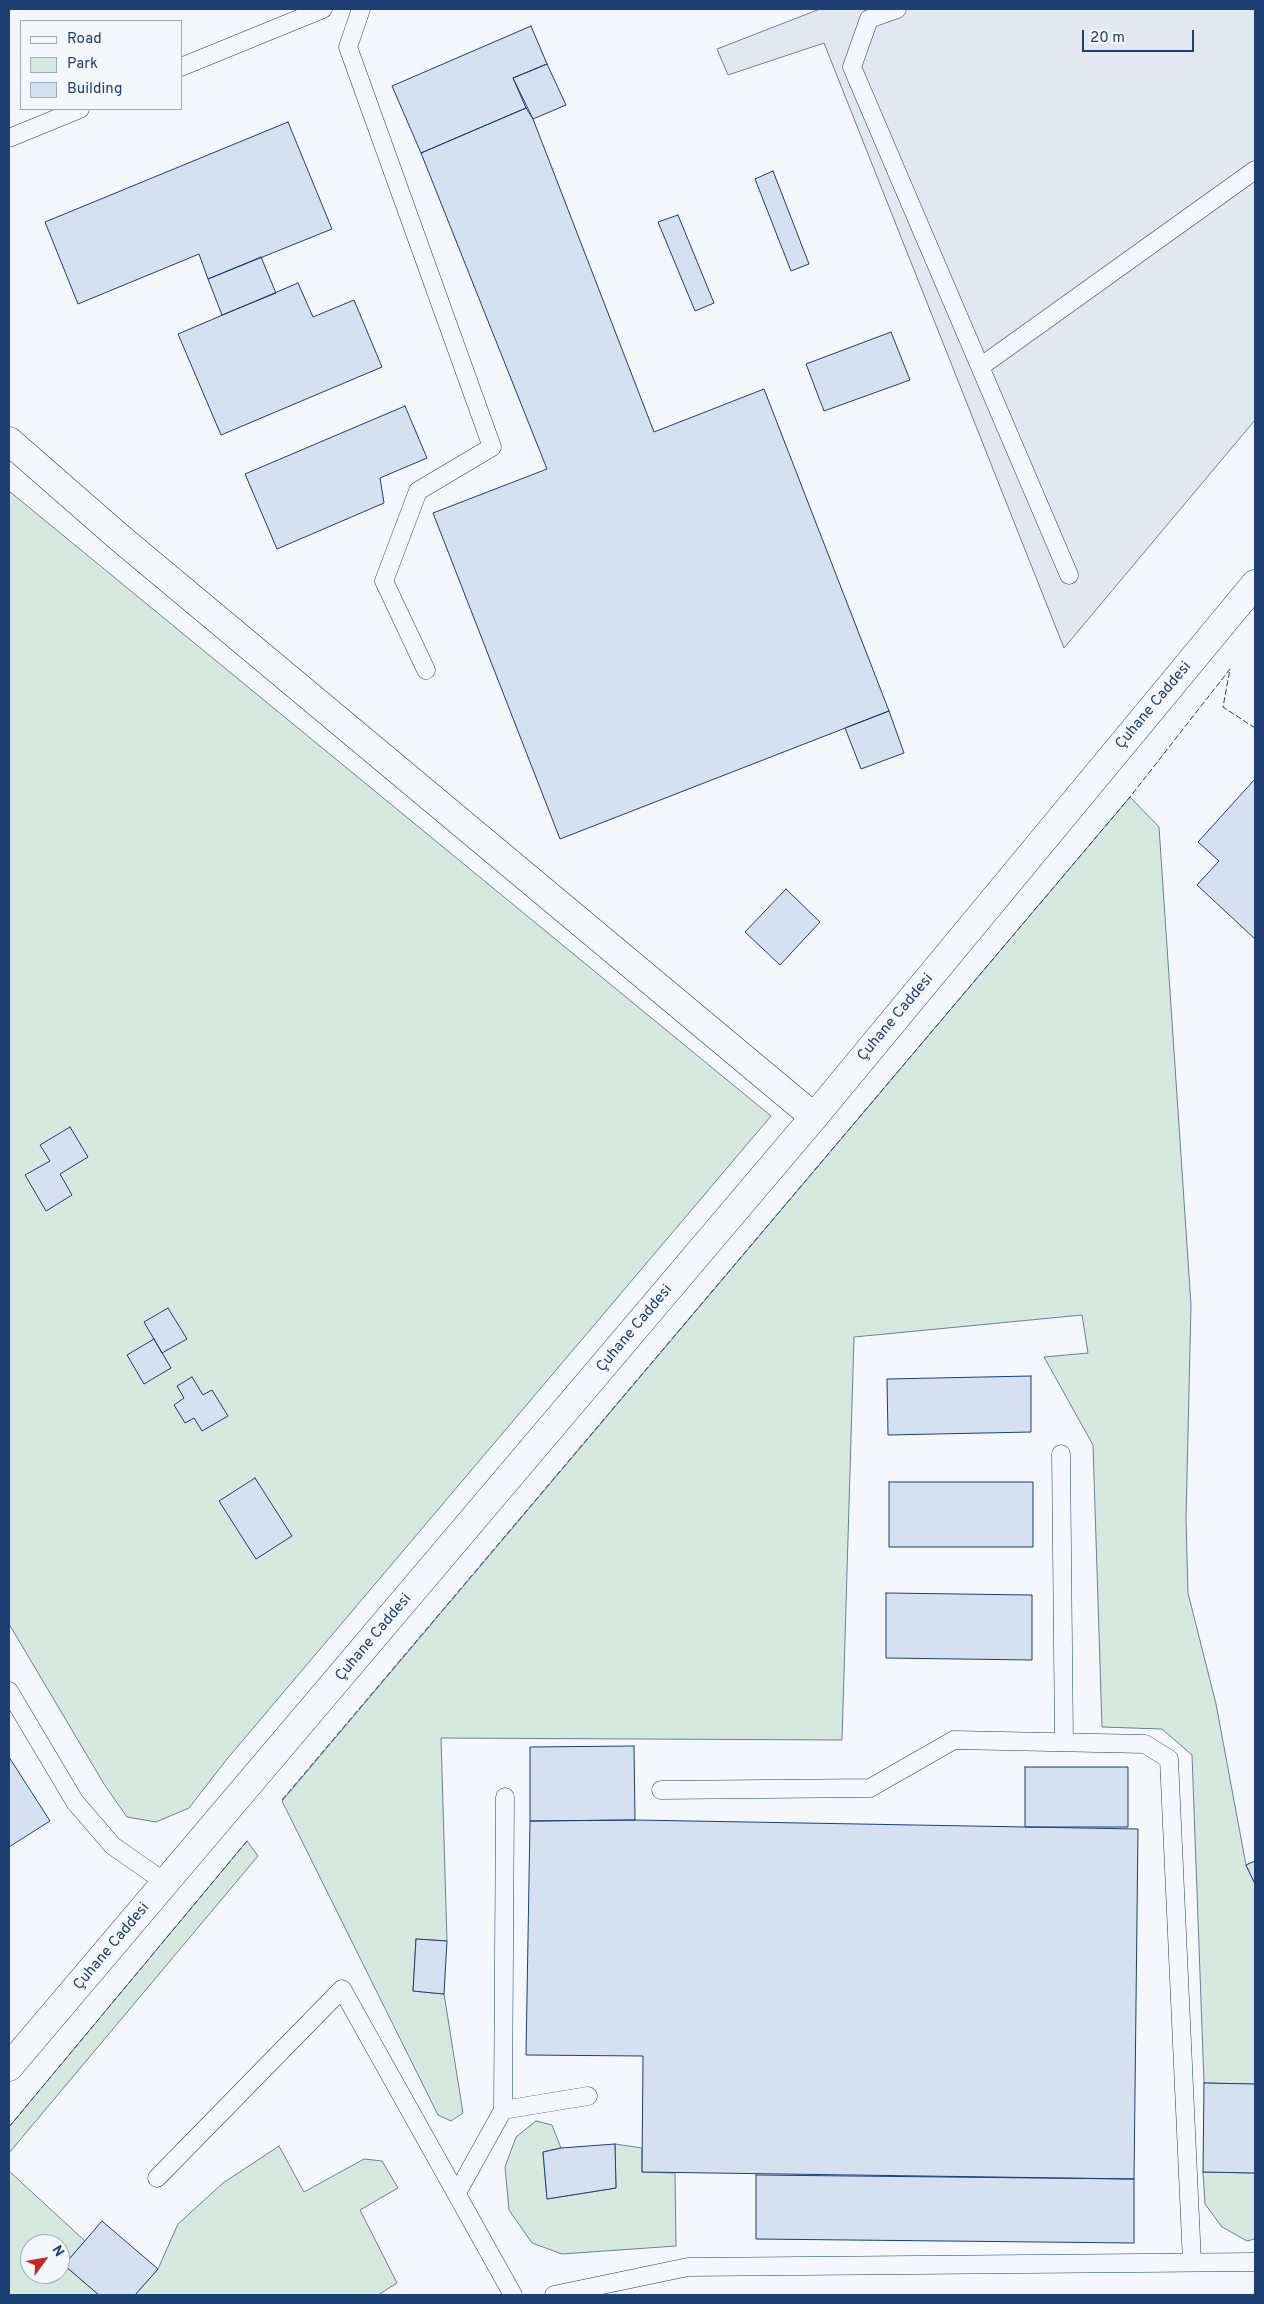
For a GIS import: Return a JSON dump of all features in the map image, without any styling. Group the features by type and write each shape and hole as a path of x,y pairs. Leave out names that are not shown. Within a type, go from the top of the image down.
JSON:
{"main road":[{"path":"9,441 120,538 814,1117"},
{"name":"Çuhane Caddesi","path":"9,2067 814,1117 1255,584"}],"lane":[{"path":"182,67 323,9"},
{"path":"361,9 348,46 492,447 418,491 384,580 426,670"},
{"path":"897,9 870,19 852,67 1069,575"},
{"path":"9,138 78,110"},
{"path":"980,367 1255,170"},
{"path":"1061,1454 1064,1742"},
{"path":"9,1691 75,1802 113,1846 166,1883"},
{"path":"661,1790 870,1788 954,1740 1145,1744 1169,1759 1192,2262"},
{"path":"457,2193 503,2110 505,1797"},
{"path":"157,2178 342,1990 513,2295"},
{"path":"503,2110 588,2096"},
{"path":"554,2295 688,2268 1255,2262"}],"green space":[{"path":"9,491 771,1116 227,1759 189,1808 156,1822 127,1817 104,1784 9,1624"},
{"path":"1130,797 1159,827 1191,1305 1186,1519 1188,1593 1216,1704 1246,1865 1255,1884 1255,2084 1204,2083 1192,1755 1162,1729 1102,1727 1093,1445 1044,1357 1088,1353 1082,1315 854,1337 842,1740 441,1738 447,1941 416,1939 413,1991 444,1994 463,2113 451,2121 438,2115 282,1801"},
{"path":"247,1841 258,1856 9,2153 9,2127"},
{"path":"536,2121 552,2125 561,2148 543,2152 547,2199 616,2188 615,2144 642,2148 642,2172 675,2173 676,2246 562,2254 532,2243 509,2210 505,2167 516,2137"},
{"path":"279,2146 304,2192 364,2159 382,2161 398,2188 360,2210 397,2283 378,2295 135,2295 158,2269 178,2224 223,2183"},
{"path":"9,2171 85,2241 70,2258 70,2234 20,2234 20,2284 70,2284 70,2270 99,2295 9,2295"},
{"path":"1203,2172 1255,2173 1255,2239 1247,2241 1222,2227 1205,2204"}],"shaded area":[{"path":"820,9 1255,9 1255,420 1064,648 824,43 728,75 717,49"}],"building":[{"path":"531,26 547,64 513,78 526,108 421,153 392,86"},
{"path":"547,64 566,105 533,119 513,78"},
{"path":"526,108 533,119 654,432 764,389 889,711 560,839 433,513 547,469 421,153"},
{"path":"288,122 332,229 208,279 199,254 78,304 45,222"},
{"path":"773,171 809,264 791,271 755,179"},
{"path":"678,215 714,303 695,311 658,222"},
{"path":"261,257 276,293 222,315 208,279"},
{"path":"298,283 313,317 354,300 382,367 221,435 178,334"},
{"path":"891,332 910,380 824,411 806,364"},
{"path":"405,406 427,458 380,478 384,503 277,549 245,474"},
{"path":"889,711 904,753 861,769 845,728"},
{"path":"1255,779 1255,939 1197,885 1219,861 1198,842"},
{"path":"786,889 820,922 780,965 745,932"},
{"path":"70,1127 88,1157 60,1174 72,1195 46,1211 25,1175 50,1161 40,1145"},
{"path":"168,1308 187,1339 162,1353 144,1322"},
{"path":"154,1339 171,1368 144,1384 127,1355"},
{"path":"1031,1376 1031,1432 888,1435 887,1379"},
{"path":"192,1377 203,1395 212,1390 228,1416 202,1431 194,1418 185,1423 174,1405 184,1398 177,1386"},
{"path":"255,1478 292,1536 256,1559 219,1501"},
{"path":"889,1482 1033,1482 1033,1547 889,1547"},
{"path":"886,1593 1032,1595 1032,1660 886,1658"},
{"path":"634,1746 635,1820 530,1821 530,1747"},
{"path":"9,1757 50,1821 9,1847"},
{"path":"1025,1767 1128,1767 1128,1827 1025,1827"},
{"path":"635,1820 1138,1829 1134,2179 642,2172 643,2056 526,2055 530,1821"},
{"path":"1255,1861 1255,1884 1246,1865"},
{"path":"416,1939 447,1941 444,1994 413,1991"},
{"path":"1204,2083 1255,2084 1255,2173 1203,2172"},
{"path":"615,2144 616,2188 547,2199 543,2152 561,2148"},
{"path":"756,2175 1134,2179 1134,2243 756,2239"},
{"path":"102,2221 158,2269 135,2295 99,2295 70,2270 70,2258"}],"fence":[{"path":"282,1800 1130,797 1230,669 1223,707 1255,728"},
{"path":"9,2127 247,1841"}]}
